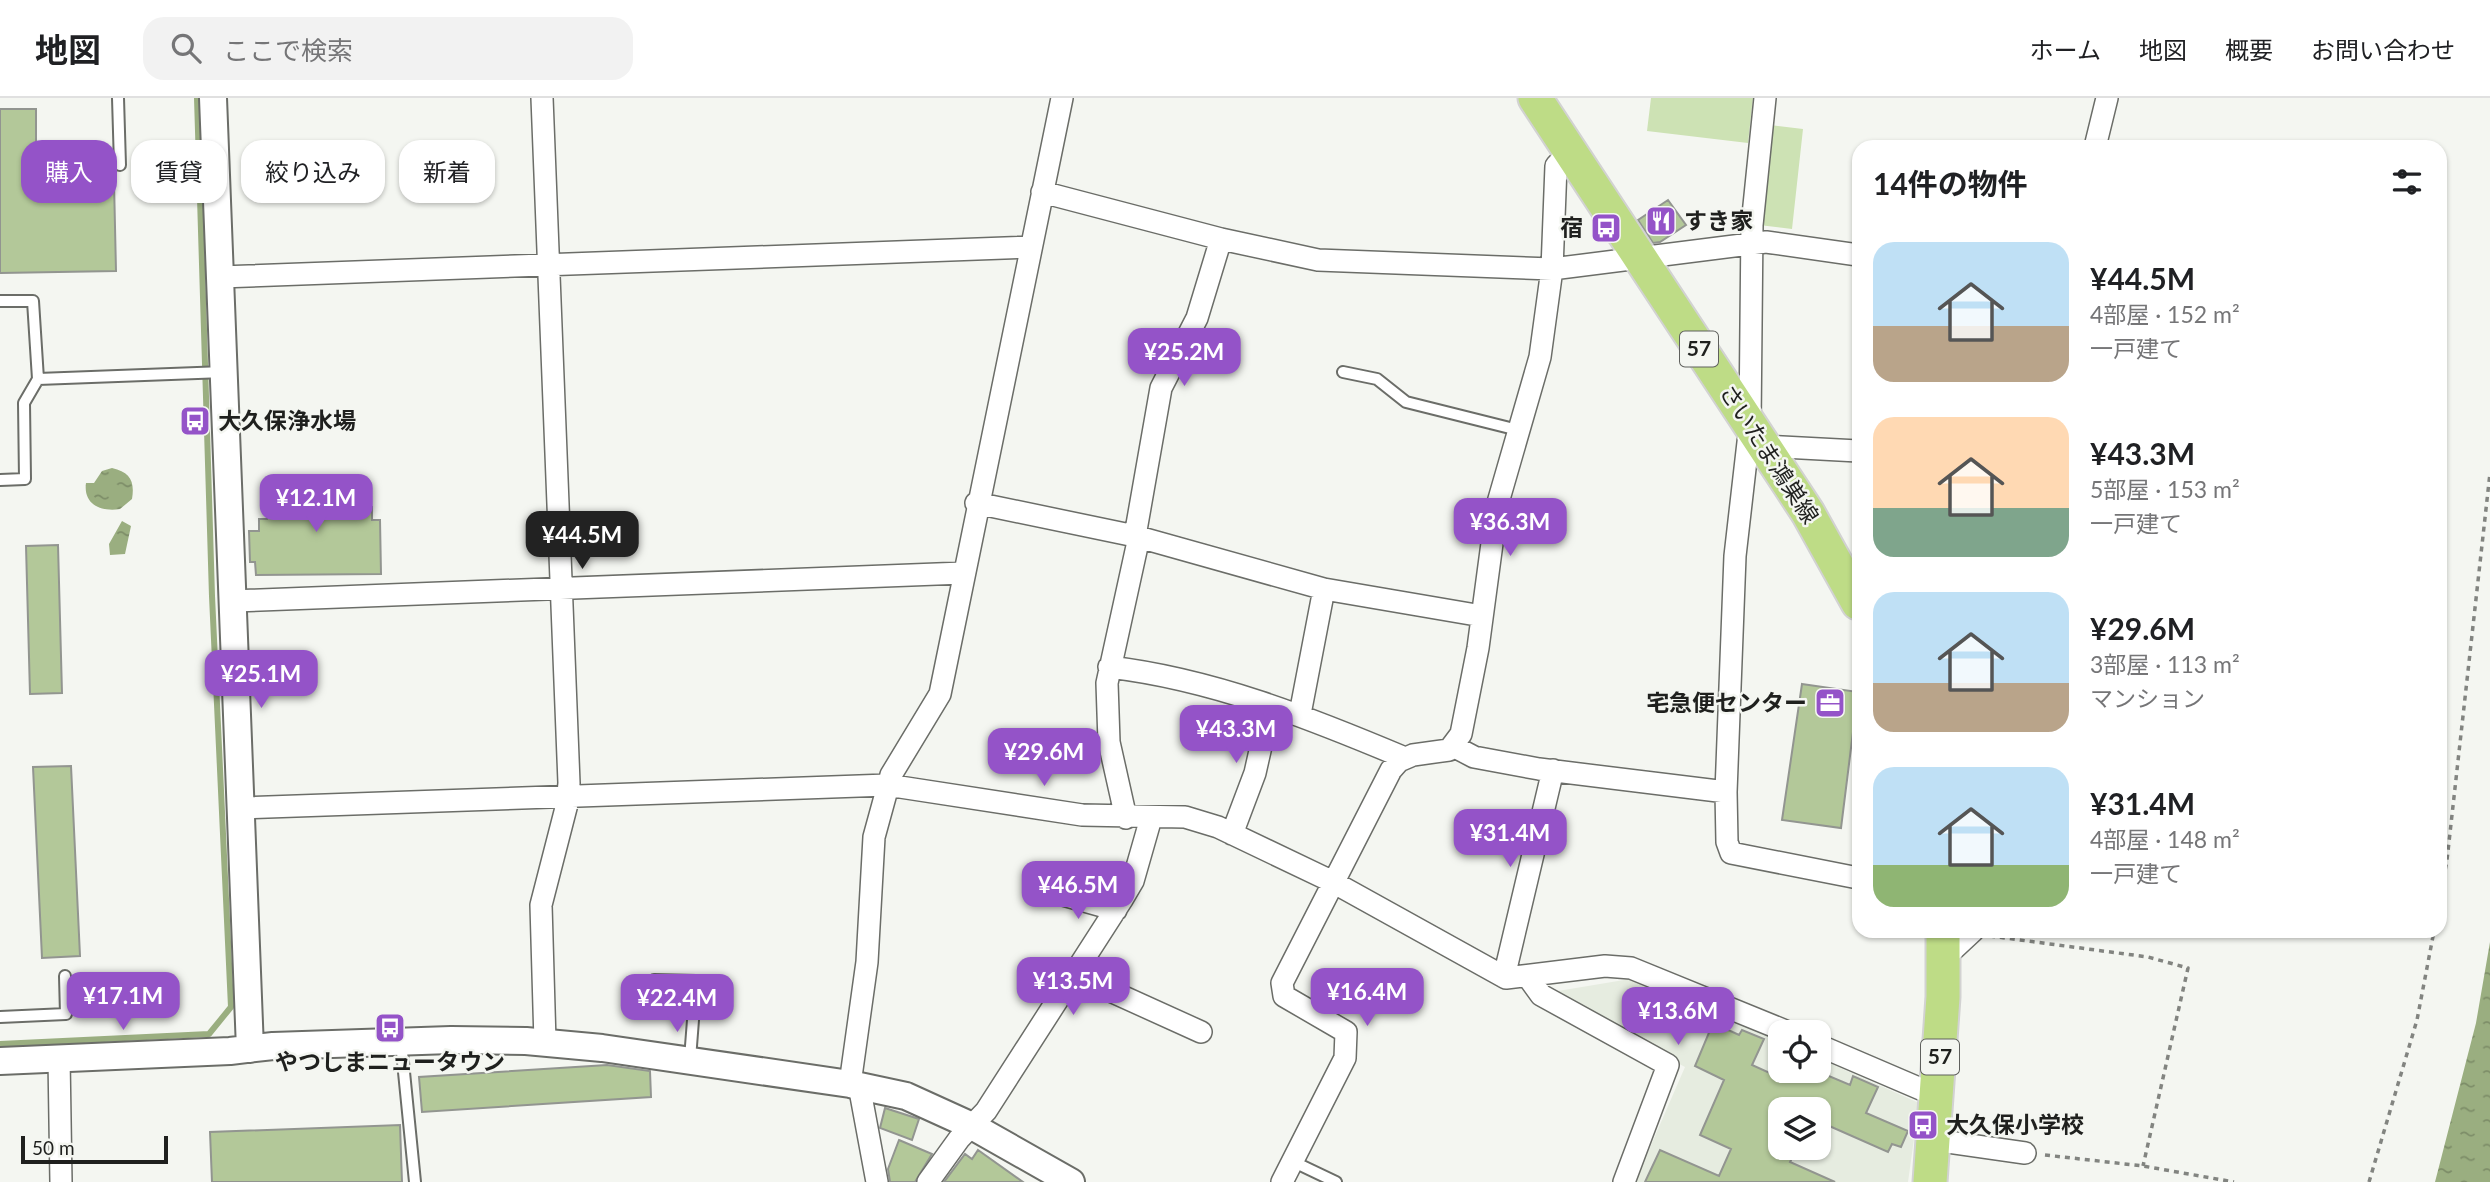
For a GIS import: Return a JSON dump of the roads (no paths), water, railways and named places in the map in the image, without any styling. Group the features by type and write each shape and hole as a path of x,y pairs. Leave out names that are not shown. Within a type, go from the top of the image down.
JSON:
{"main road":[{"name":"さいたま鴻巣線","path":"1543,103 1569,152 1822,536 1852,592"},
{"name":"57","path":"1930,1182 1937,1096 1943,944"}],"street":[{"path":"213,98 250,1049"},
{"path":"542,98 568,796 541,905 545,1042"},
{"path":"877,1182 855,1084 867,962 872,847 887,785 894,768 940,694 976,503 1062,98"},
{"path":"1765,98 1752,243 1756,435 1735,563 1726,792 1727,842 1731,853 1852,877"},
{"path":"2097,140 2107,98"},
{"path":"1109,667 1211,687 1300,714 1405,758 1444,752 1453,746 1461,734 1482,617 1497,506 1537,369 1552,269 1556,166 1569,152"},
{"path":"1042,192 1221,240 1318,260 1552,269 1752,243 1788,243 1852,254"},
{"path":"1126,818 1109,743 1109,667 1137,537 1161,388 1197,318 1221,240"},
{"path":"220,277 1031,247"},
{"path":"1756,435 1852,450"},
{"path":"976,503 1137,537 1324,589 1482,617"},
{"path":"233,601 964,573"},
{"path":"1300,714 1324,589"},
{"path":"1232,834 1255,773 1270,706"},
{"path":"1453,746 1474,757 1726,792"},
{"path":"1282,1182 1345,1058 1346,1032 1284,996 1282,983 1331,881 1359,835 1387,775 1405,758"},
{"path":"1504,977 1553,770"},
{"path":"241,808 887,785 1082,815 1192,818 1331,881 1504,977 1605,967 1632,968 1768,1024"},
{"path":"928,1182 986,1111 1041,1030 1073,974 1116,910 1133,880 1151,818"},
{"path":"1052,892 1116,910"},
{"path":"1943,944 1963,938"},
{"path":"1073,974 1201,1032"},
{"path":"1528,976 1541,995 1668,1065 1624,1182"},
{"path":"0,1061 401,1042 545,1042 855,1084 919,1101 972,1126 1071,1182"},
{"path":"1831,1051 1937,1096"},
{"path":"59,1058 61,1182"},
{"path":"1934,1140 2025,1153"}],"lane":[{"path":"118,98 120,165"},
{"path":"0,302 33,301 38,379 24,403 25,479 0,480"},
{"path":"38,379 224,372"},
{"path":"1343,372 1377,379 1406,402 1518,430"},
{"path":"0,1017 66,1014 65,976"},
{"path":"654,980 696,981 690,1060"},
{"path":"401,1042 415,1182"},
{"path":"1294,1162 1336,1182"}],"water":[{"path":"112,468 127,475 133,487 132,499 120,509 95,505 86,491 86,483 94,483 102,471"},
{"path":"122,521 131,526 125,554 110,555 109,544"},
{"path":"2490,942 2490,1182 2435,1182 2476,1023"}],"waterway":[{"path":"0,1044 209,1034 231,1007 212,596 197,98"}],"place":[{"name":"すき家","path":"1661,221"},
{"name":"宿","path":"1606,228"},
{"name":"大久保浄水場","path":"195,421"},
{"name":"宅急便センター","path":"1830,703"},
{"name":"やつしまニュータウン","path":"390,1028"},
{"name":"大久保小学校","path":"1923,1125"}]}
